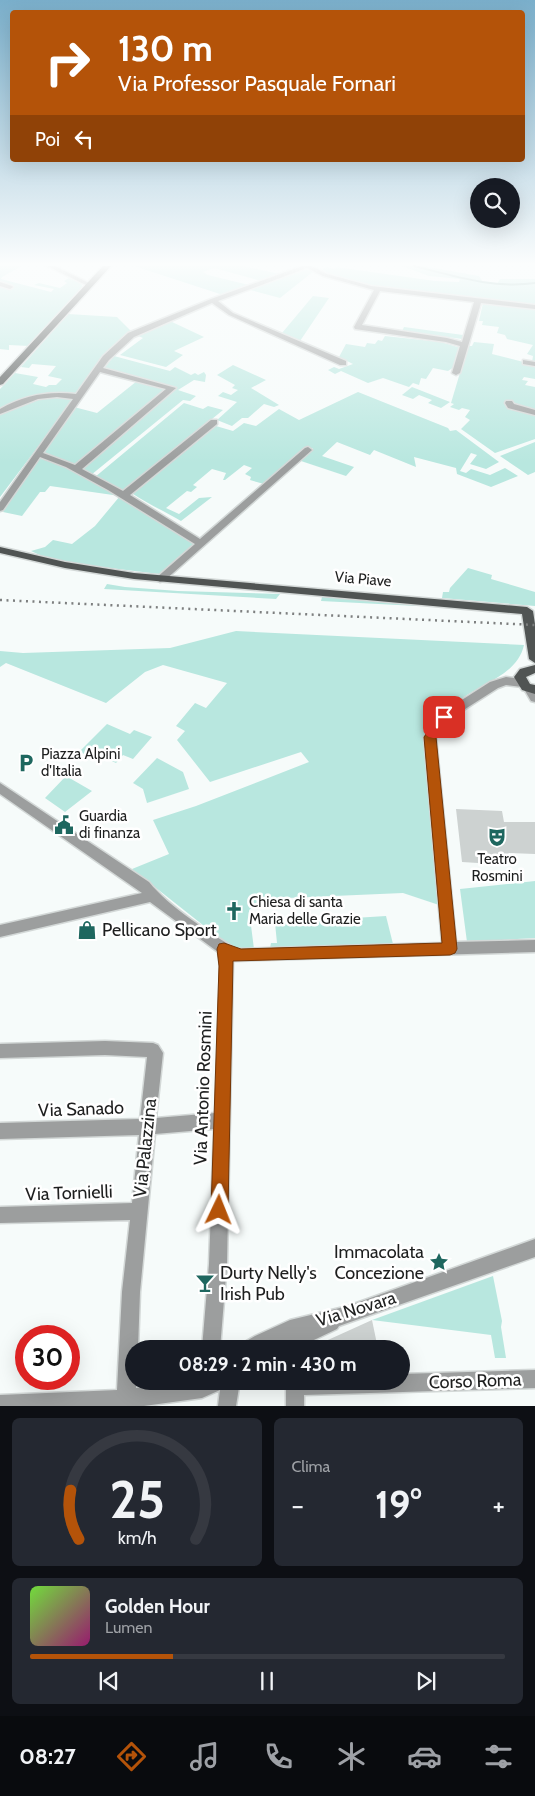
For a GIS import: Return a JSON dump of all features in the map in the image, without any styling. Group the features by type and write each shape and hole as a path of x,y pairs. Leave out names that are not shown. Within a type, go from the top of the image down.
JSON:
{"main road":[{"path":"0,382 46,332"},
{"name":"Via Piave","path":"0,550 65,566 160,579 531,611 533,648 530,683"}],"street":[{"path":"0,508 106,358 131,335 139,332"},
{"path":"271,332 343,363"},
{"path":"390,332 447,340 465,345"},
{"path":"456,373 469,332"},
{"path":"526,362 535,364"},
{"path":"76,469 172,388 99,369"},
{"path":"0,412 37,395 54,393 79,397"},
{"path":"510,403 511,406 535,412"},
{"path":"124,495 214,422"},
{"path":"160,579 308,450"},
{"path":"38,454 76,469 124,495 200,543"},
{"path":"450,949 430,737 444,717 494,685 506,681 530,683"},
{"path":"0,788 144,886 152,896 229,952 535,946"},
{"path":"0,931 142,896 152,896"},
{"name":"Via Antonio Rosmini","path":"212,1340 218,1264 226,966 229,952"},
{"name":"Via Palazzina","path":"0,1051 105,1048 153,1050 155,1053 131,1292 126,1403"},
{"name":"Via Sanado","path":"0,1132 148,1126 222,1120"},
{"name":"Via Tornielli","path":"0,1215 138,1211"},
{"name":"Via Novara","path":"271,1340 290,1329 348,1315 535,1248"},
{"path":"294,1340 348,1315"},
{"name":"Corso Roma","path":"410,1382 535,1379"},
{"path":"0,1404 126,1403 197,1390"},
{"path":"227,1406 230,1390"},
{"path":"294,1390 295,1406"}],"green space":[{"path":"0,332 42,332 29,346 9,345 9,350 0,349"},
{"path":"52,332 132,332 77,396 37,395 28,397 0,411 0,389 15,373 38,377 33,384 46,387 56,385 62,379 48,376 56,366 32,364 29,368 21,367"},
{"path":"144,332 193,332 204,337 174,351 183,355 166,367 120,355 143,338 136,335"},
{"path":"283,332 306,332 300,341 282,333"},
{"path":"407,332 438,332 463,335 462,339"},
{"path":"535,332 535,362 532,362 533,356 527,354 533,345 507,339 505,335 497,333"},
{"path":"385,336 441,342 461,348 454,367 448,371 433,368 426,379 421,378 419,385 413,383 409,387 383,378 368,383 341,371 335,374 328,370 334,367 339,369 353,364 339,357 346,344 365,347 367,343 375,344 378,340 382,341"},
{"path":"474,342 494,344 492,354 535,365 535,379 524,377 522,380 528,381 525,385 535,387 535,439 495,453 461,429 470,420 465,417 470,410 462,408 459,410 450,407 454,404 451,403 468,346 472,346"},
{"path":"114,356 170,371 175,367 191,375 195,373 198,375 204,372 206,375 205,382 194,380 178,390 196,396 190,401 183,400 91,475 43,452 74,407 97,413 137,381 102,371"},
{"path":"233,365 266,380 251,388 279,405 274,407 264,404 248,418 242,418 232,426 217,420 237,402 218,396 223,392 231,395 238,390 232,388 235,385 217,375"},
{"path":"412,387 450,402 441,408 428,403 432,400 419,395 413,399 402,395"},
{"path":"358,392 448,428 450,431 456,430 499,462 486,469 470,464 477,455 471,453 460,471 466,473 471,469 490,475 505,468 518,476 491,487 457,474 456,468 414,457 416,467 374,450 370,455 337,442 322,456 354,467 346,476 301,461 313,448 306,448 264,484 250,480 251,477 245,474 252,468 244,465 225,480 223,480 226,473 212,469 193,485 197,487 191,492 187,491 166,508 179,514 199,498 212,497 181,521 133,494 216,426 233,431 244,423 256,426 279,409 299,420"},
{"path":"53,396 74,399 0,497 0,415 32,401"},
{"path":"184,403 203,409 208,406 223,410 124,491 95,477"},
{"path":"535,442 535,472 528,475 500,456"},
{"path":"39,456 50,459 123,496 196,542 159,574 53,561 31,551 45,547 53,540 72,544 95,526 120,496 50,486 45,492 40,492 22,516 3,512"},
{"path":"468,568 492,575 491,579 535,592 535,606 442,598 443,592 449,592 450,588"},
{"path":"107,584 178,591 280,594 276,599 104,589"},
{"path":"322,597 416,604 417,606 321,601"},
{"path":"236,631 524,645 520,656 513,665 495,679 455,704 435,727 439,905 403,893 264,899 249,910 254,949 242,951 232,948 132,869 169,854 153,820 196,806 309,762 301,752 210,782 177,740 185,731 176,726 195,703 206,708 227,683 163,665 145,672 106,703 6,663 0,667 0,651 23,653 170,648"},
{"path":"107,724 130,734 134,730 152,737 133,759 123,755 116,763 99,755 96,758 79,752"},
{"path":"157,758 183,772 189,789 147,803 143,789 133,783"},
{"path":"66,776 92,791 65,812 45,798"},
{"path":"535,881 535,938 467,942 460,889"},
{"path":"386,916 393,944 270,948 271,943 277,943 275,923"},
{"path":"493,1276 502,1321 501,1327 506,1358 495,1358 491,1335 372,1320"}],"building":[{"name":"Teatro Rosmini","path":"456,809 502,811 504,822 535,822 535,854 509,853 510,865 462,862"},
{"path":"372,1320 376,1340 328,1340"}],"railway":[{"path":"0,600 535,625"}],"place":[{"name":"Piazza Alpini d'Italia","path":"26,763"},
{"name":"Guardia di finanza","path":"64,825"},
{"name":"Teatro Rosmini","path":"497,837"},
{"name":"Chiesa di santa Maria delle Grazie","path":"234,911"},
{"name":"Pellicano Sport","path":"87,930"},
{"name":"Immacolata Concezione","path":"439,1262"},
{"name":"Durty Nelly's Irish Pub","path":"205,1283"}],"route":[{"path":"219,1210 226,983 226,957 224,949 234,955 241,956 450,949 434,798 430,737 435,727 444,717"}]}
